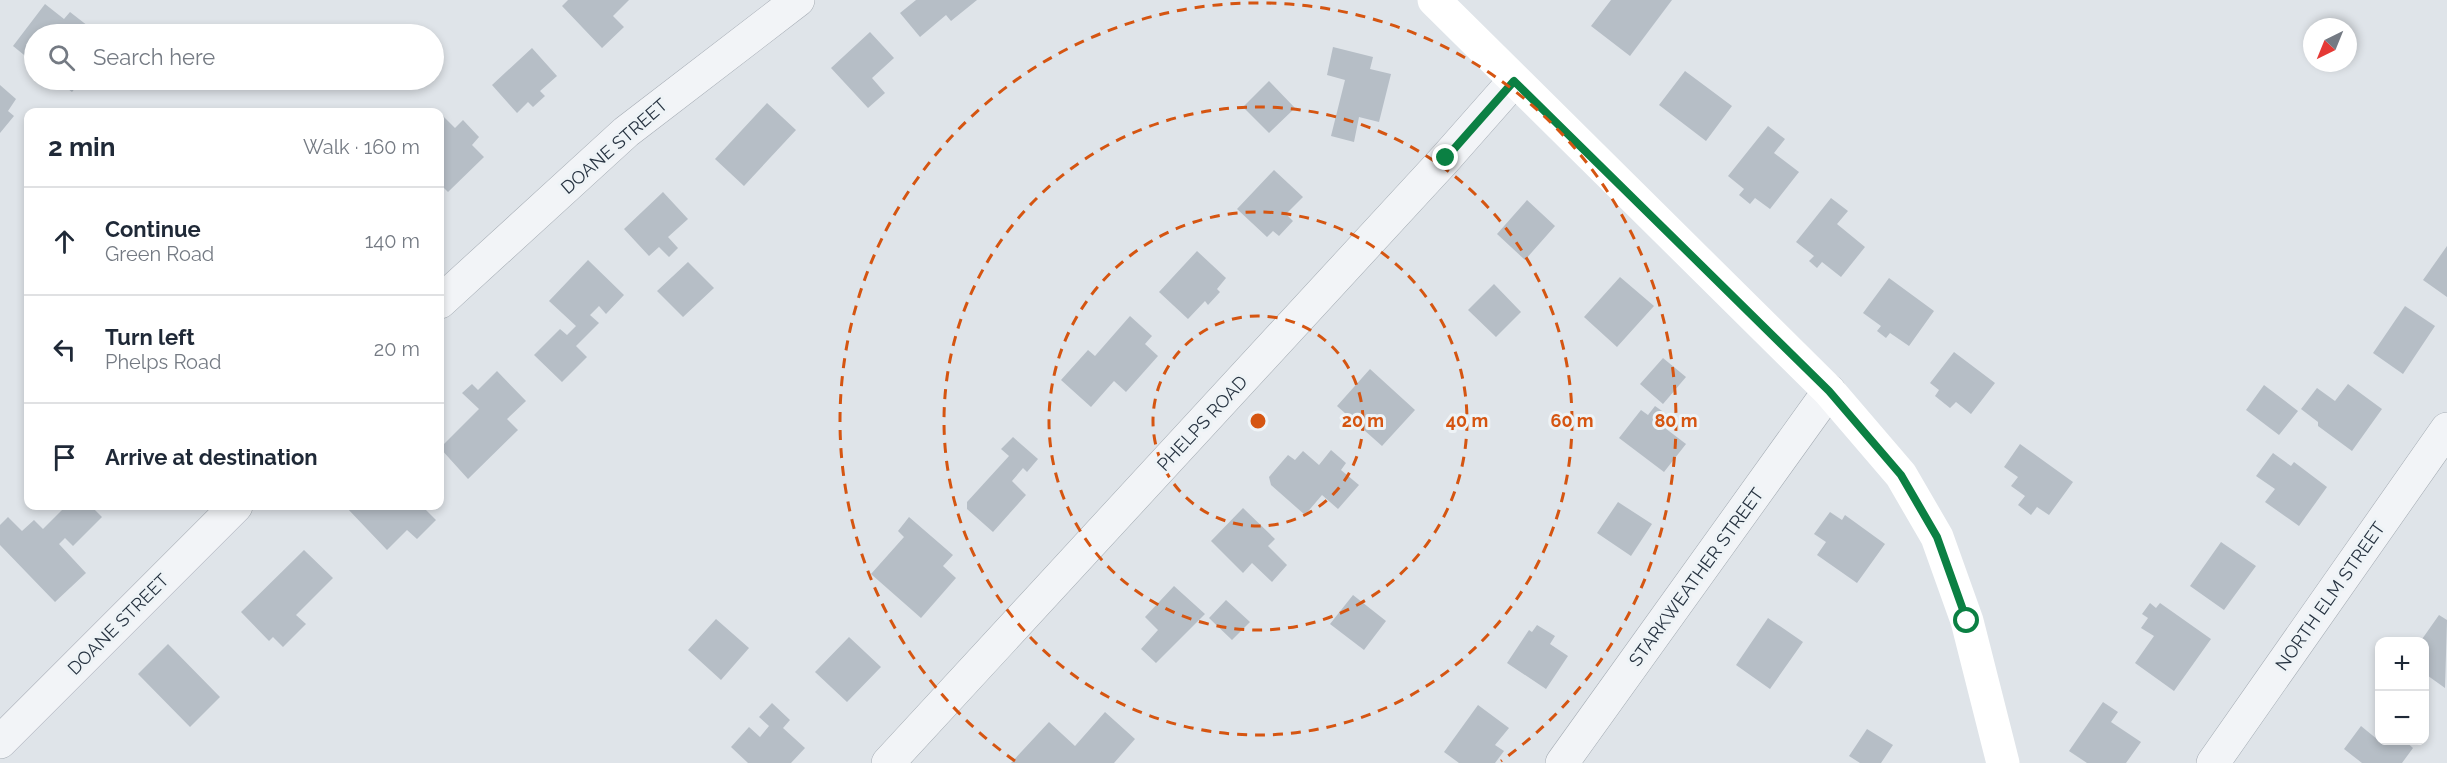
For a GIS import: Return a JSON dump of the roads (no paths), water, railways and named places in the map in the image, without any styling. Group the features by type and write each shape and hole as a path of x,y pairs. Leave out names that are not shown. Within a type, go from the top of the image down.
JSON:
{"street":[{"name":"DOANE STREET","path":"444,298 626,132 798,0"},
{"path":"1434,0 1829,391 1901,475 1937,537 1967,621 2003,763"},
{"name":"PHELPS ROAD","path":"888,763 1446,158 1514,81"},
{"name":"STARKWEATHER STREET","path":"1562,763 1829,391"},
{"name":"NORTH ELM STREET","path":"2213,763 2447,429"},
{"name":"DOANE STREET","path":"0,742 232,510"}]}
